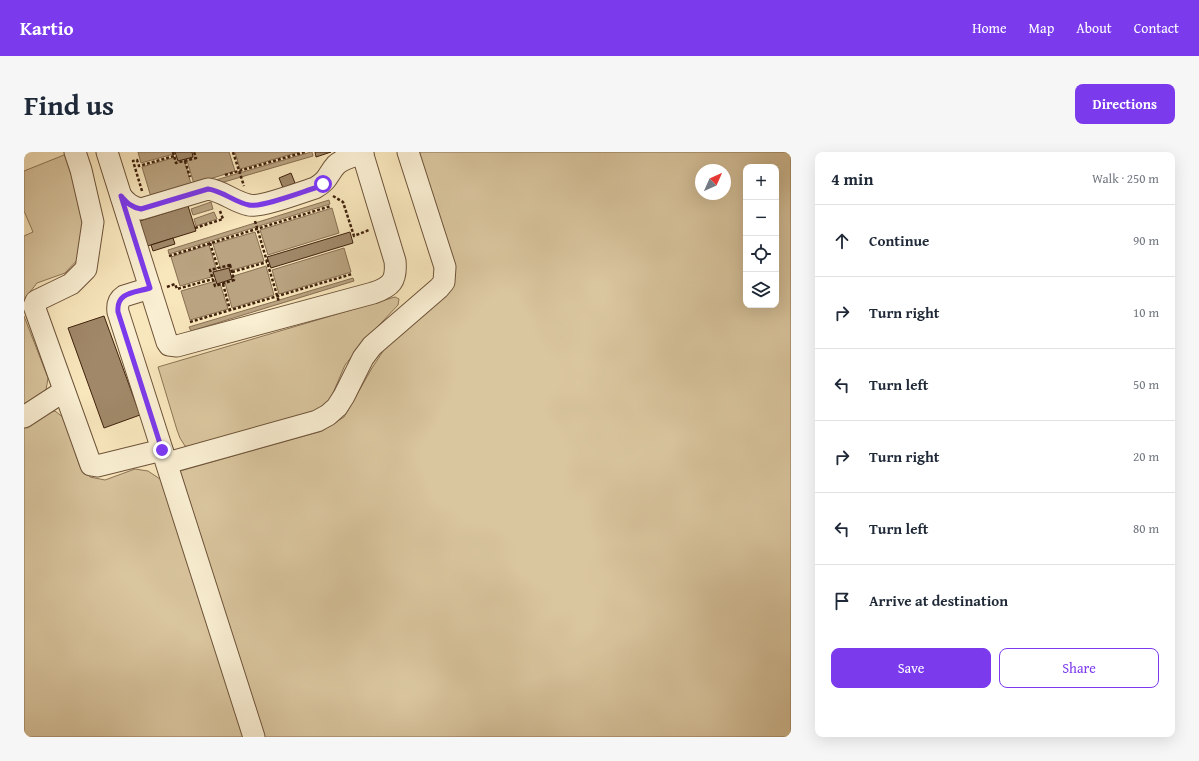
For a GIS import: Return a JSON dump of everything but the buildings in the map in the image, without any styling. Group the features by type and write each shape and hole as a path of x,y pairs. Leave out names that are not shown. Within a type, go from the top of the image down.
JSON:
{"lane":[{"path":"75,152 81,170 92,222 86,269 71,284 36,301 34,306 91,465 97,466 164,457 317,421 328,415 337,407 363,358 372,346 444,282 445,267 408,152"},
{"path":"108,152 121,196 167,342 169,345 177,346 373,293 384,289 394,279 396,269 395,261 363,153 336,165 323,184 315,188 261,205 250,206 216,190 208,189 141,209 133,207 121,196"},
{"path":"150,288 121,298 117,306 118,312 254,737"},
{"path":"24,417 64,391"}],"path":[{"path":"173,152 176,163 196,158 194,152"},
{"path":"233,152 241,177"},
{"path":"219,177 305,152"},
{"path":"148,207 132,161 137,160 139,166 174,156"},
{"path":"185,161 191,179"},
{"path":"169,256 331,206"},
{"path":"195,228 222,219"},
{"path":"255,223 280,304"},
{"path":"210,243 218,268"},
{"path":"232,272 267,262"},
{"path":"230,265 232,272 234,280 215,286 210,270 230,265"},
{"path":"190,322 352,274"},
{"path":"175,284 177,289 213,279"},
{"path":"222,284 230,310"}],"shaded area":[{"path":"138,152 181,152 141,163"},
{"path":"192,152 229,152 235,171 194,184 185,154"},
{"path":"235,152 299,152 240,169"},
{"path":"312,152 313,156 152,203 151,199"},
{"path":"419,152 791,152 791,737 264,737 180,471 322,431 344,417 372,368 391,339 451,285"},
{"path":"69,153 85,224 80,257 65,273 37,283 26,297 24,311 24,236 33,232 24,211 24,171"},
{"path":"183,155 191,184 151,197 142,167"},
{"path":"329,200 330,204 169,254 168,250"},
{"path":"211,202 213,209 193,215 191,209"},
{"path":"332,208 339,233 268,255 260,230"},
{"path":"214,212 217,219 196,226 194,219"},
{"path":"255,232 264,261 222,273 213,244"},
{"path":"209,245 218,275 180,286 171,257"},
{"path":"344,248 351,272 279,294 272,270"},
{"path":"266,266 274,295 232,308 224,279"},
{"path":"353,278 354,281 191,331 189,327"},
{"path":"219,280 228,309 190,320 181,291"},
{"path":"395,297 399,299 398,305 365,340 345,365 330,400 315,412 193,448 185,446 177,430 158,367"},
{"path":"24,316 48,378 46,390 24,404"},
{"path":"55,411 64,418 80,467 90,477 105,480 135,469 148,471 163,481 244,737 24,737 24,426 44,413"}],"route":[{"path":"162,450 117,306 118,302 124,296 150,288 121,196 133,207 141,209 208,189 216,190 250,206 261,205 315,188 323,184"}]}
